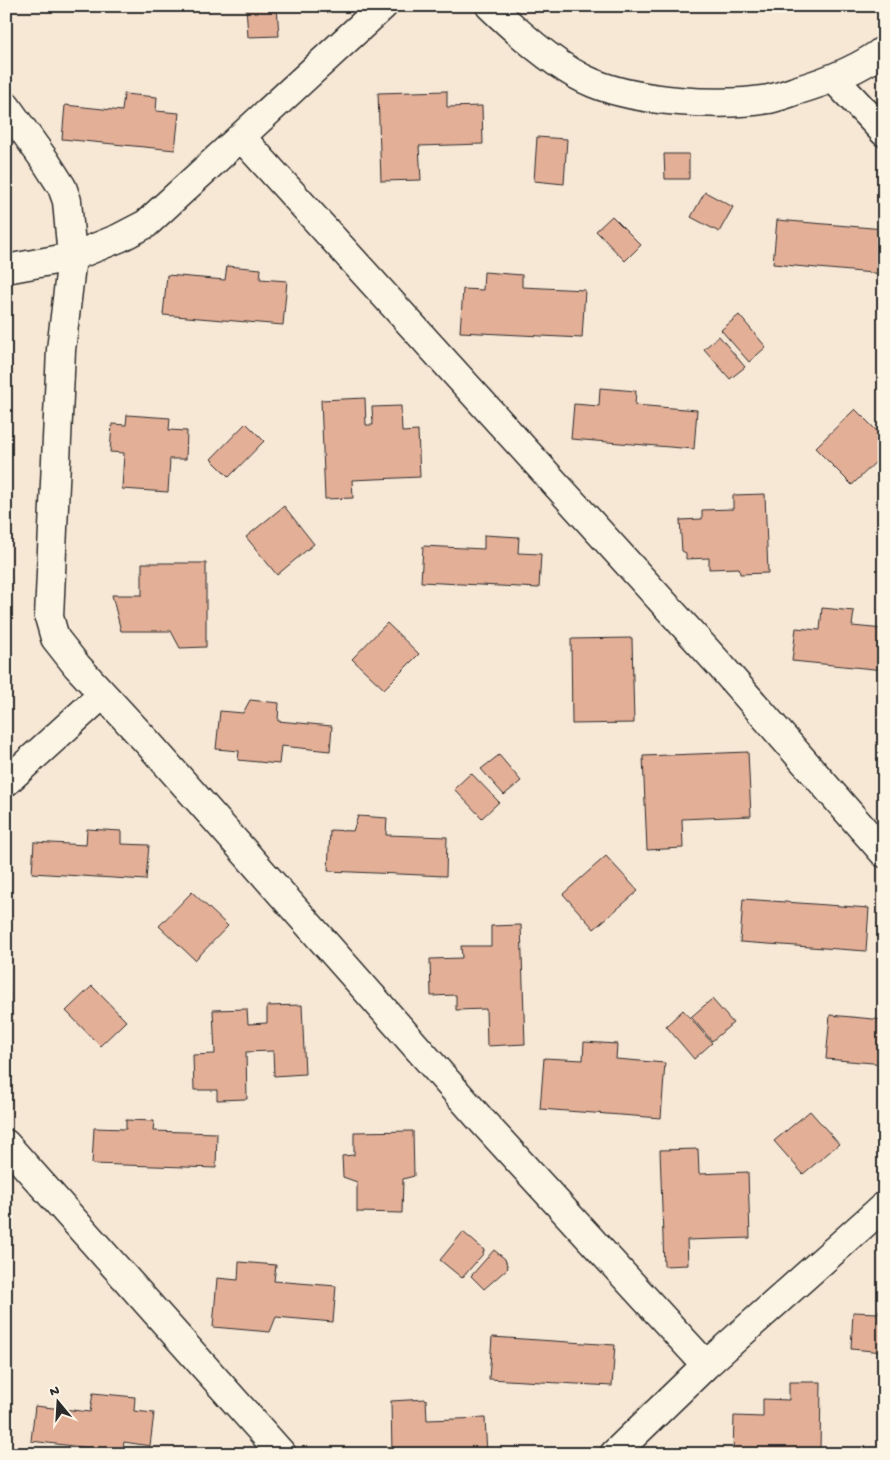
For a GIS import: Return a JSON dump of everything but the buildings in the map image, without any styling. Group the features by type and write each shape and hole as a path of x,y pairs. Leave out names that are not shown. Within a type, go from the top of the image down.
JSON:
{"lane":[{"path":"6,269 72,256 126,236 146,224 383,6"},
{"path":"490,6 559,64 592,82 624,94 672,100 723,102 770,99 834,79 884,50"},
{"path":"834,79 884,132"},
{"path":"6,106 62,187 67,202 72,256 62,350 49,617 56,638 102,696 150,745 482,1121 706,1366"},
{"path":"241,137 718,664 884,853"},
{"path":"6,782 102,696"},
{"path":"6,1144 282,1454"},
{"path":"614,1454 706,1366 884,1206"}]}
